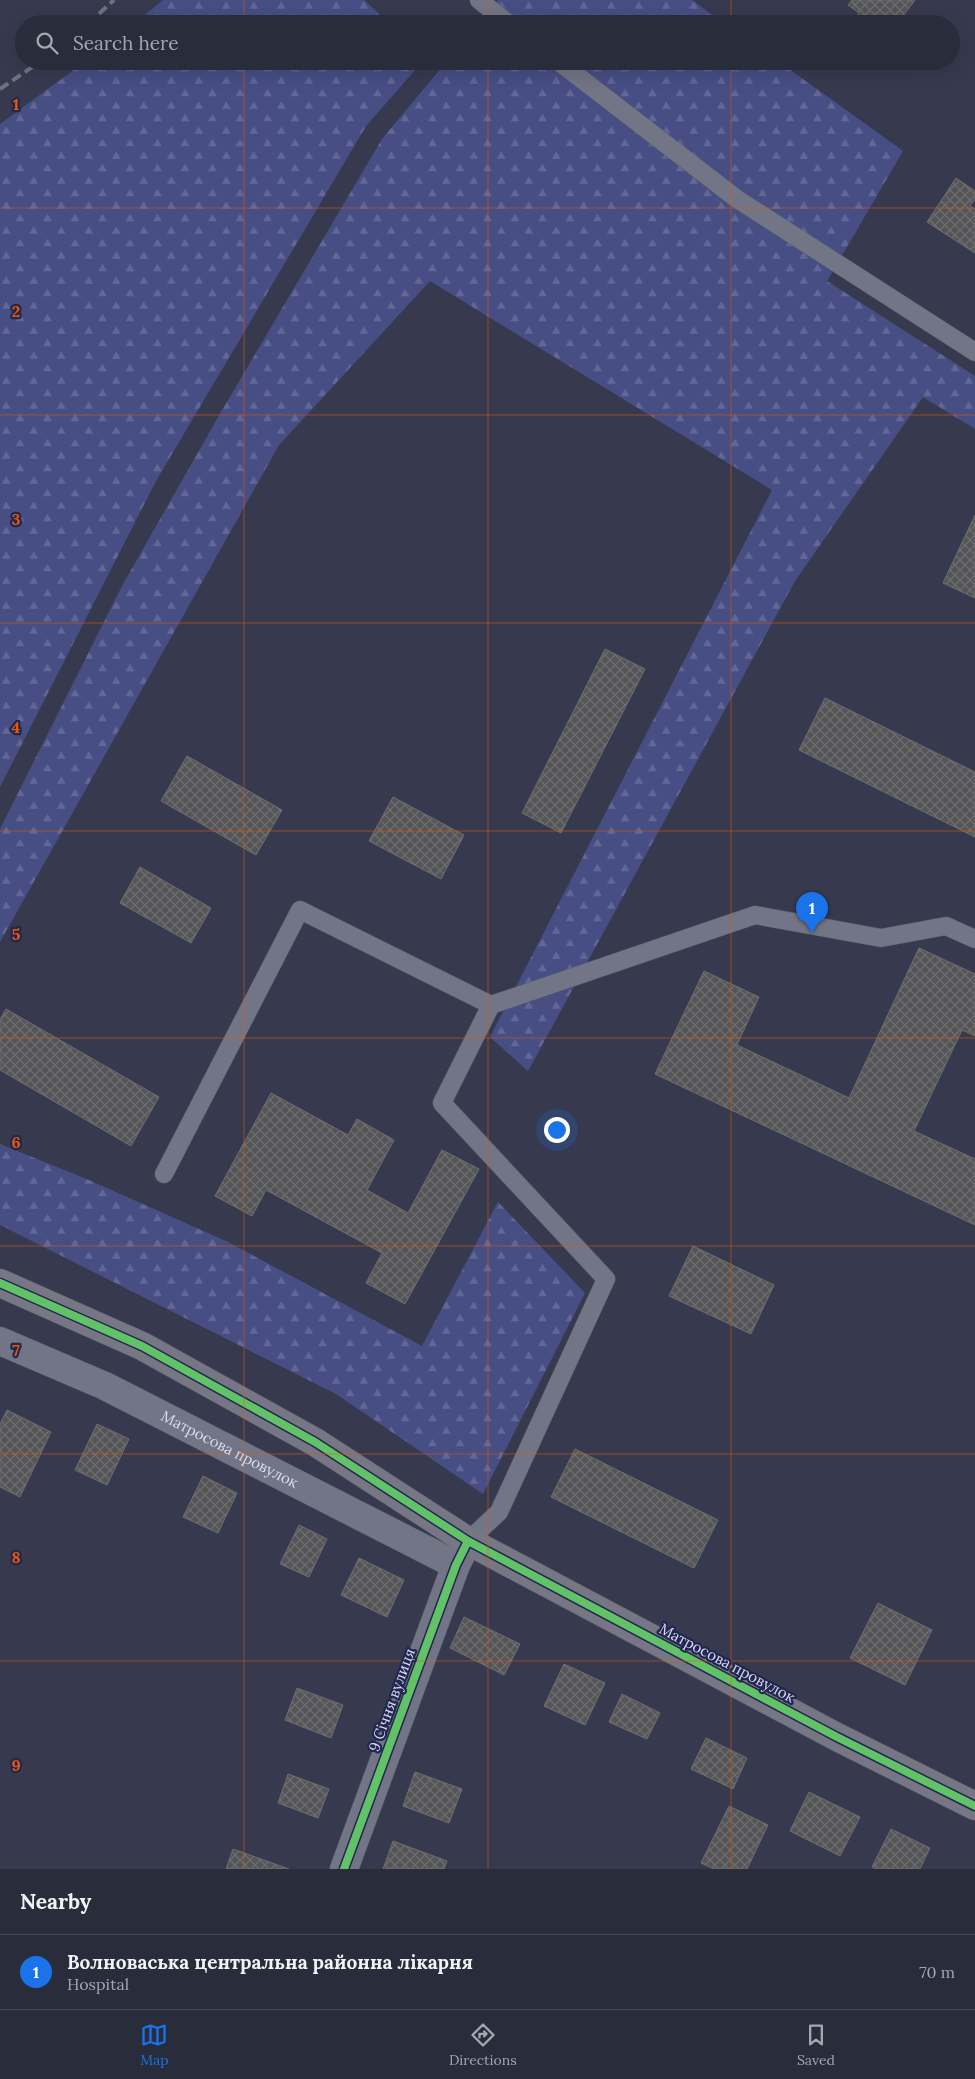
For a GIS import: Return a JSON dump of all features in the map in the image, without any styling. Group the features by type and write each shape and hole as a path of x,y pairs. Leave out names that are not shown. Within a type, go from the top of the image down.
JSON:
{"street":[{"name":"Матросова провулок","path":"0,1283 142,1346 315,1442 468,1541 836,1737 975,1806"},
{"name":"Матросова провулок","path":"0,1340 105,1386 456,1565"},
{"name":"9 Січня вулиця","path":"344,1869 456,1565 468,1541"}],"lane":[{"path":"479,0 498,15"},
{"path":"570,70 737,199 975,352"},
{"path":"164,1174 300,910 491,1005"},
{"path":"468,1541 499,1512 606,1279 442,1103 491,1005 755,915 881,938 946,926 975,939"}],"green space":[{"path":"163,0 364,0 380,15 145,15"},
{"path":"498,0 692,0 713,15 486,15"},
{"path":"74,70 415,70 366,126 156,481 0,787 0,124"},
{"path":"440,70 790,70 903,151 827,281 975,376 975,429 923,397 795,581 528,1071 490,1037 772,490 430,281 279,445 0,942 0,829 122,586 221,412 382,139"},
{"path":"0,1144 89,1180 228,1242 422,1346 498,1202 585,1293 483,1494 336,1394 0,1225"}],"building":[{"path":"852,0 915,0 904,15 858,15 859,13 848,5"},
{"path":"956,178 975,191 975,199 970,206 975,209 975,253 927,222"},
{"path":"975,515 975,598 943,583"},
{"path":"605,649 645,669 561,833 522,813"},
{"path":"825,698 975,772 975,837 799,750"},
{"path":"187,756 282,810 256,855 161,801"},
{"path":"393,797 464,835 441,879 369,841"},
{"path":"140,867 211,908 191,943 120,903"},
{"path":"919,948 975,974 975,1036 962,1030 914,1131 975,1159 975,1225 655,1074 704,971 759,997 737,1045 849,1098"},
{"path":"6,1009 159,1097 131,1146 0,1070 0,1020"},
{"path":"271,1093 348,1135 357,1119 394,1140 367,1190 408,1213 442,1150 479,1169 405,1304 366,1283 382,1253 266,1190 252,1216 215,1196"},
{"path":"693,1246 774,1285 751,1334 669,1296"},
{"path":"7,1410 51,1432 20,1497 0,1487 0,1424"},
{"path":"97,1424 129,1439 107,1485 75,1470"},
{"path":"575,1449 718,1520 694,1568 551,1497"},
{"path":"203,1476 237,1493 218,1533 183,1517"},
{"path":"299,1525 327,1539 309,1577 280,1564"},
{"path":"359,1558 404,1580 387,1617 341,1595"},
{"path":"878,1603 932,1630 905,1685 850,1658"},
{"path":"464,1617 520,1644 504,1675 450,1648"},
{"path":"564,1664 605,1683 585,1725 544,1706"},
{"path":"297,1688 343,1705 331,1738 285,1720"},
{"path":"622,1694 660,1713 647,1739 609,1722"},
{"path":"706,1738 747,1758 733,1789 691,1769"},
{"path":"415,1772 462,1789 449,1823 403,1806"},
{"path":"288,1774 329,1789 318,1818 278,1803"},
{"path":"809,1792 860,1817 840,1856 790,1831"},
{"path":"729,1806 768,1825 747,1869 714,1869 701,1863"},
{"path":"891,1829 930,1848 920,1869 876,1869 872,1867"},
{"path":"393,1841 447,1861 444,1869 383,1869"},
{"path":"233,1849 289,1869 226,1869"}],"railway":[{"path":"98,15 114,0"},
{"path":"0,89 28,70"}],"cycle path":[{"path":"0,1283 142,1346 315,1442 468,1541 837,1737 975,1806"},
{"path":"344,1869 456,1565 468,1541"}],"place":[{"name":"Волноваська центральна районна лікарня","path":"812,933"}]}
